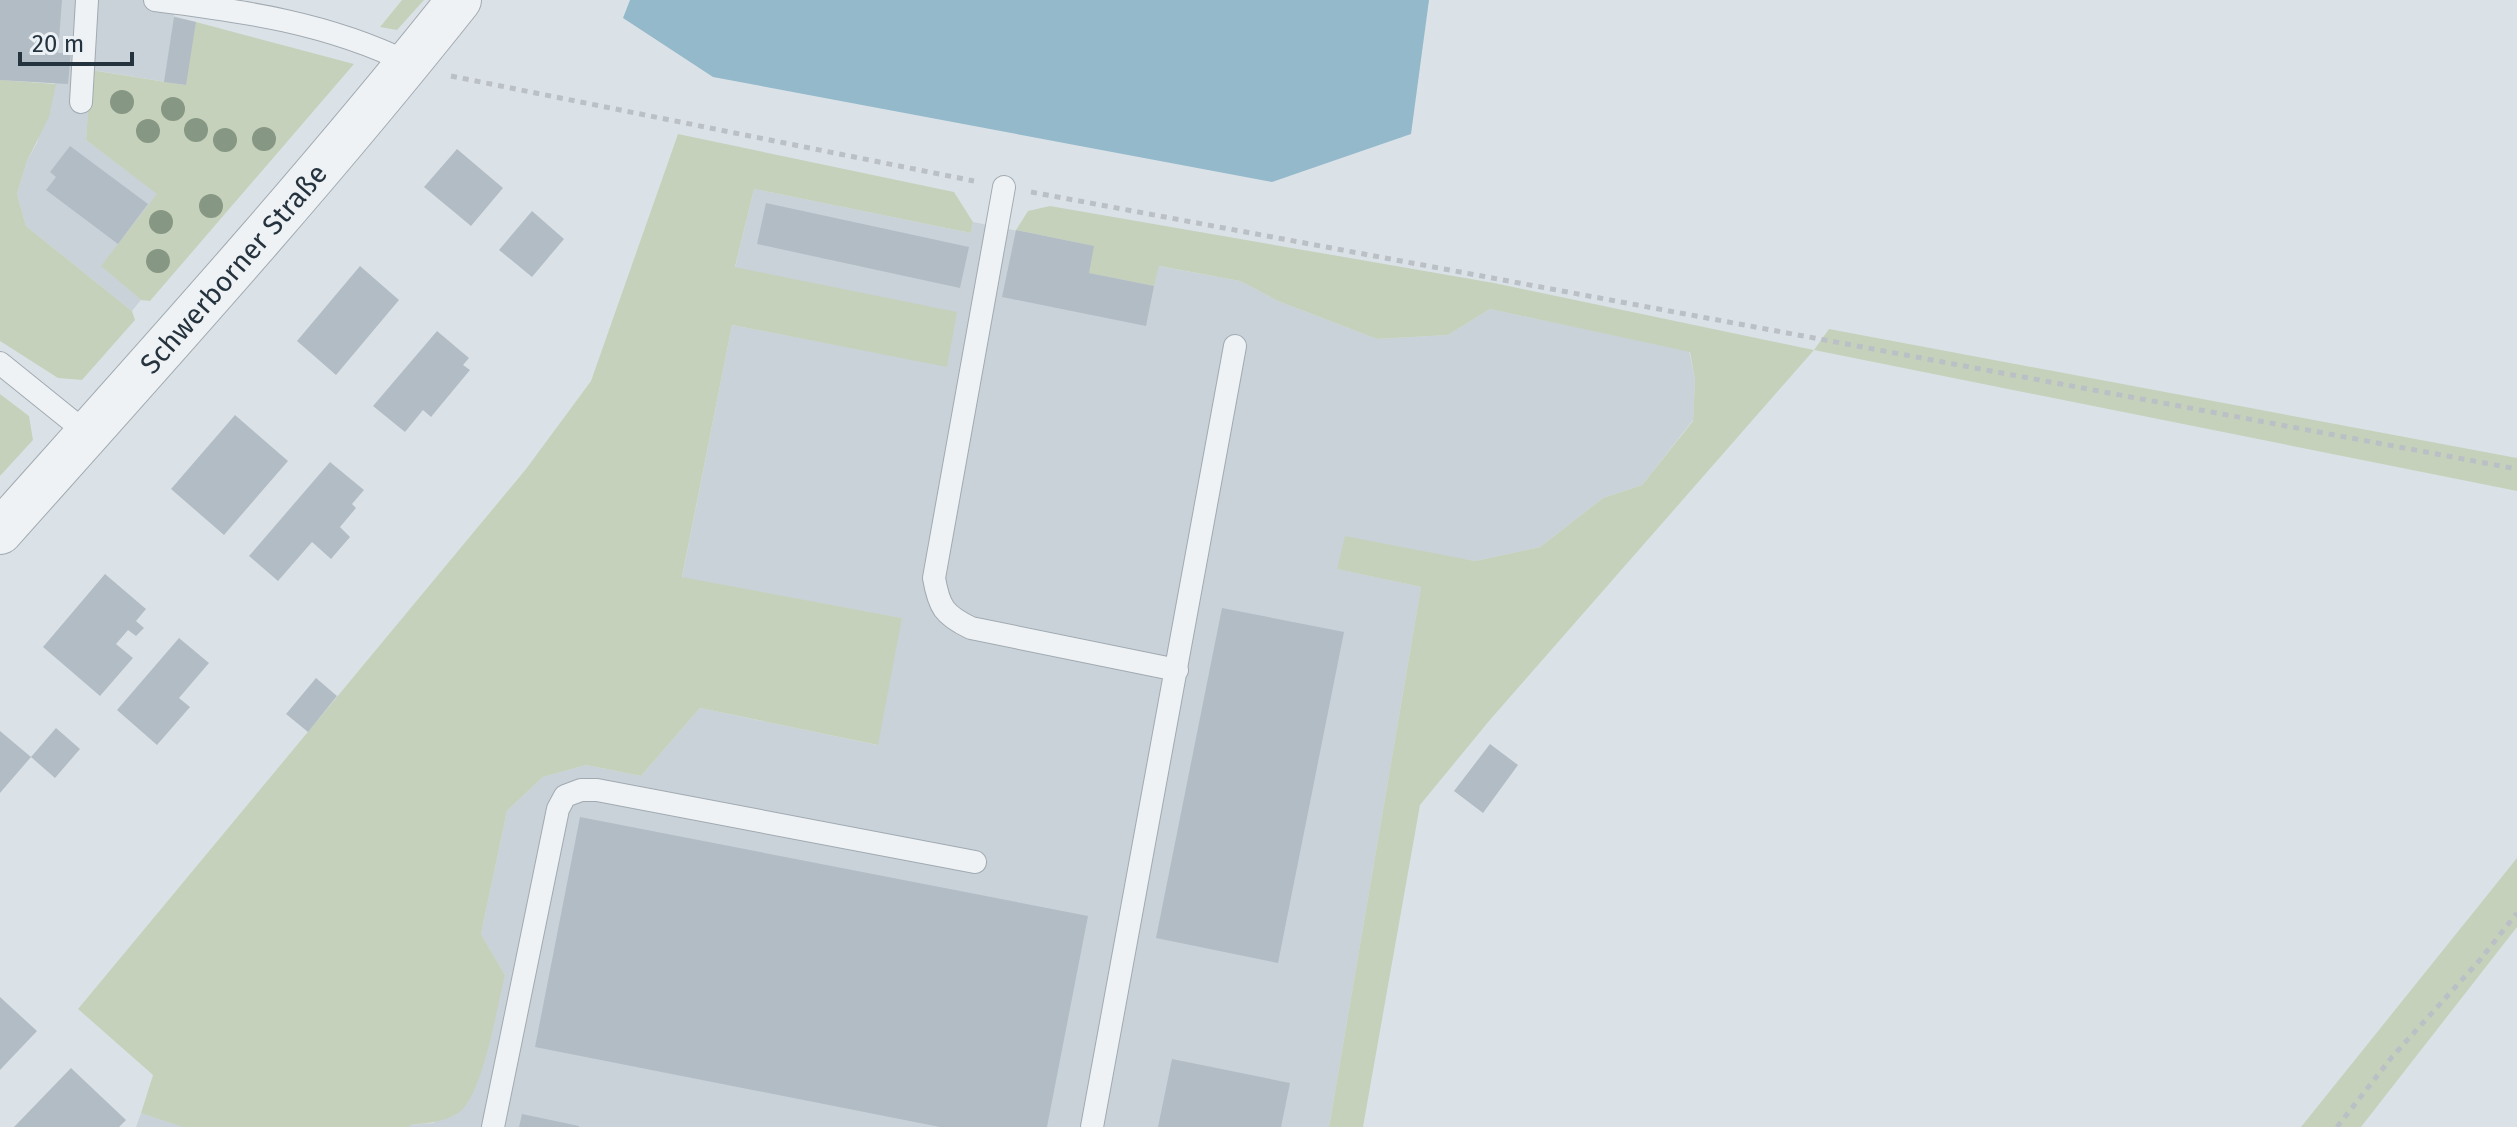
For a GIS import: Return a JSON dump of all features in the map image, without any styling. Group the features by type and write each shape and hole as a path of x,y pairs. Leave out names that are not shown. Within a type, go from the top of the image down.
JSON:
{"street":[{"name":"Schwerborner Straße","path":"0,532 217,290 459,0"}],"lane":[{"path":"81,102 87,0"},
{"path":"155,0 312,25 379,48 409,63"},
{"path":"1004,187 934,578 938,601 950,618 971,628 1177,670"},
{"path":"1092,1127 1235,346"},
{"path":"0,363 88,434"},
{"path":"493,1127 558,809 565,796 581,790 597,790 975,862"}],"path":[{"path":"409,63 455,77 1004,187 2517,469"},
{"path":"2337,1127 2392,1057 2479,961 2517,913"}],"shaded area":[{"path":"0,0 177,0 174,16 196,22 186,85 92,70 86,140 158,194 102,266 141,300 132,311 26,226 17,194 27,161 37,143 55,83 0,80"},
{"path":"754,189 971,233 973,222 1094,246 1154,285 1158,266 1240,281 1278,301 1377,339 1448,335 1490,309 1689,351 1695,380 1693,420 1642,485 1603,498 1540,547 1475,561 1432,554 1338,569 1421,587 1329,1127 409,1127 434,1123 505,975 481,934 507,811 543,777 586,765 641,776 700,708 877,745 901,618 682,578 732,325 946,366 735,268"},
{"path":"141,1113 183,1125 183,1127 136,1127"}],"green space":[{"path":"402,0 424,0 397,30 380,27"},
{"path":"196,22 354,64 150,301 141,300 101,266 157,194 86,140 91,70 185,85"},
{"path":"0,80 56,84 49,117 27,161 17,194 26,226 132,311 135,320 82,380 58,378 0,341"},
{"path":"678,134 954,192 973,222 971,233 754,189 735,267 957,312 947,367 732,325 682,577 902,618 878,745 700,708 641,776 586,765 543,777 507,811 481,934 505,975 475,1089 467,1104 446,1119 409,1127 183,1127 141,1113 153,1075 78,1009 526,469 591,381"},
{"path":"1050,206 1494,283 1814,350 1489,721 1420,805 1363,1127 1329,1127 1421,587 1337,569 1345,536 1475,561 1540,547 1603,498 1642,485 1693,421 1695,380 1690,352 1490,309 1448,335 1377,339 1278,301 1240,281 1159,266 1154,286 1089,273 1093,246 1016,230 1028,211"},
{"path":"1829,329 2517,458 2517,491 1814,350"},
{"path":"0,394 29,416 33,440 0,476"},
{"path":"2517,858 2517,927 2361,1127 2301,1127"}],"water":[{"path":"630,0 1429,0 1411,134 1272,182 713,77 623,18"}],"building":[{"path":"0,0 62,0 58,53 71,53 68,84 0,80"},
{"path":"174,17 196,22 186,85 164,82"},
{"path":"70,146 148,204 118,244 46,190 56,177 50,172"},
{"path":"457,149 503,188 471,226 424,187"},
{"path":"766,203 969,247 960,288 757,244"},
{"path":"532,211 564,239 532,277 499,250"},
{"path":"1016,230 1094,246 1089,273 1154,286 1146,326 1002,297"},
{"path":"360,266 399,300 336,375 297,341"},
{"path":"437,331 469,358 463,365 470,370 431,417 423,410 405,432 373,406"},
{"path":"235,415 288,461 224,535 171,489"},
{"path":"330,462 364,490 352,504 356,508 340,527 350,537 331,559 312,542 278,581 249,556"},
{"path":"105,574 146,609 136,621 144,628 136,636 128,630 116,644 133,658 100,696 43,647"},
{"path":"1222,608 1344,632 1278,963 1156,938"},
{"path":"179,638 209,663 179,698 190,707 157,745 117,710"},
{"path":"316,678 337,696 308,732 286,714"},
{"path":"56,728 80,749 55,778 31,757"},
{"path":"0,731 31,757 0,793"},
{"path":"1490,744 1518,765 1483,813 1454,791"},
{"path":"580,817 1088,916 1047,1127 940,1127 535,1047"},
{"path":"0,997 37,1031 0,1070"},
{"path":"1172,1059 1290,1083 1281,1127 1158,1127"},
{"path":"71,1068 126,1120 119,1127 14,1127"},
{"path":"522,1114 579,1126 579,1127 519,1127"}]}
